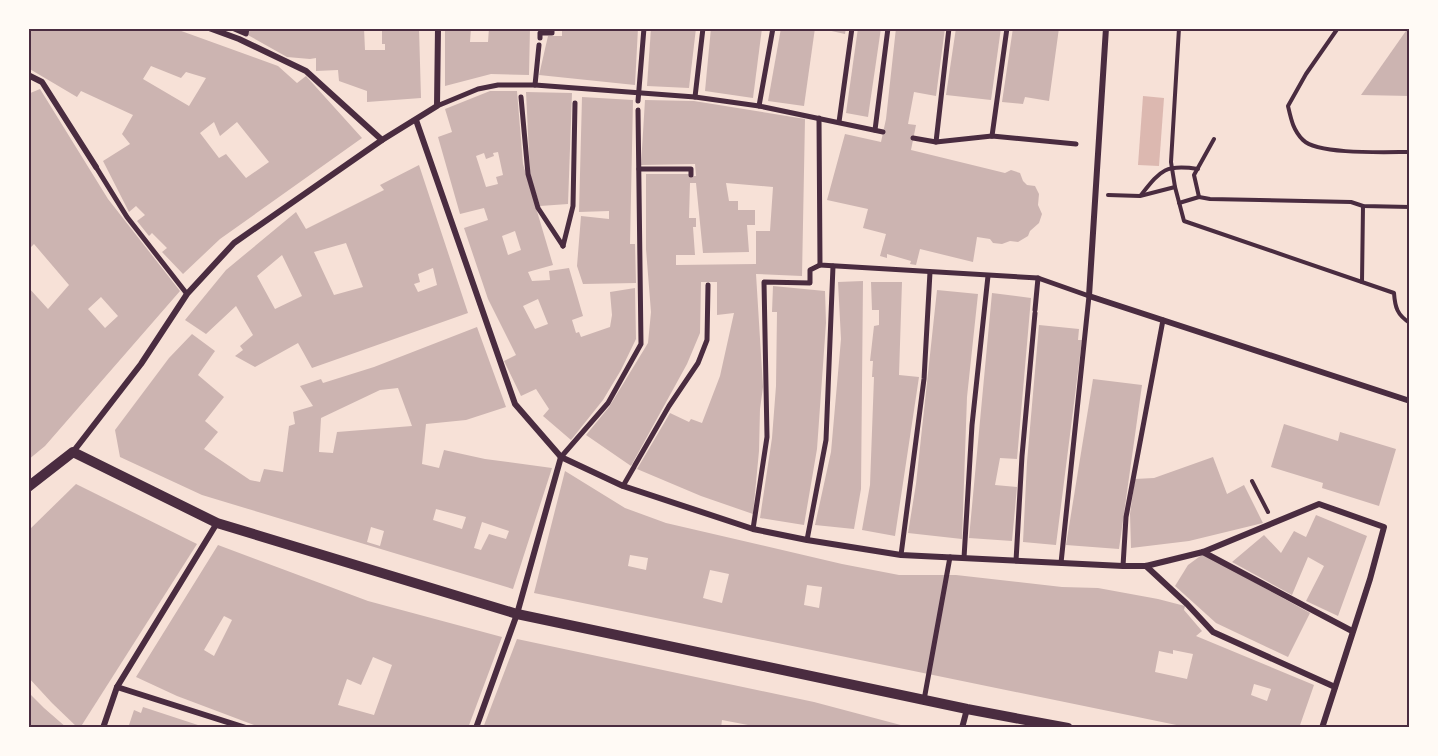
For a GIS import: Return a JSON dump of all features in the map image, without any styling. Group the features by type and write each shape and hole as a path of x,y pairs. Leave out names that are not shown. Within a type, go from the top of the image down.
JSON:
{"street":[{"path":"209,28 306,71 382,140"},
{"path":"232,28 246,34 247,28"},
{"path":"438,28 438,106"},
{"path":"535,85 540,33 552,33 552,28"},
{"path":"638,101 644,28"},
{"path":"695,97 703,28"},
{"path":"759,106 772,28"},
{"path":"839,122 852,28"},
{"path":"875,130 888,28"},
{"path":"936,142 949,28"},
{"path":"992,136 1007,28"},
{"path":"1061,563 1089,296 1106,28"},
{"path":"28,75 42,82 127,217 187,294"},
{"path":"28,487 73,452 141,364 187,294 234,243 382,140 438,106 477,88 535,85 574,91 695,97 759,106 883,132"},
{"path":"521,97 528,174 538,208 563,246 573,206 574,103"},
{"path":"476,728 517,614 561,457 608,403 641,344 638,110"},
{"path":"819,118 820,265"},
{"path":"416,120 515,404 561,457 623,486 753,529 901,555 1146,566 1203,552 1319,504 1384,527 1322,728"},
{"path":"913,138 936,142 992,136 1076,144"},
{"path":"639,169 691,169 691,175"},
{"path":"753,529 766,437 764,282 810,283 810,270 820,265 1038,278 1410,401"},
{"path":"807,540 826,440 833,266"},
{"path":"901,555 924,379 930,272"},
{"path":"964,558 972,425 988,276"},
{"path":"1016,561 1022,456 1038,278"},
{"path":"623,486 669,405 698,363 707,340 708,285"},
{"path":"1123,566 1126,517 1162,320"},
{"path":"73,452 217,523 517,614 967,709 1068,728"},
{"path":"103,728 117,687 217,523"},
{"path":"1203,552 1352,631"},
{"path":"924,700 950,557"},
{"path":"1146,566 1213,632 1335,687"},
{"path":"117,687 246,728"},
{"path":"962,728 967,709"}],"path":[{"path":"1179,28 1172,167 1184,221 1394,293 1395,308 1402,318 1410,323"},
{"path":"1338,28 1306,74 1288,106 1292,126 1304,142 1332,150 1410,152"},
{"path":"1199,197 1194,175 1214,139"},
{"path":"1140,196 1155,178 1172,167 1198,169"},
{"path":"1096,195 1140,196 1175,187"},
{"path":"1179,203 1199,197 1351,202 1363,206 1410,207"},
{"path":"1362,282 1363,206"},
{"path":"1252,481 1274,523"}],"shaded area":[{"path":"1143,96 1164,98 1159,166 1138,165"}],"building":[{"path":"28,28 173,28 278,66 297,83 306,76 362,138 220,239 183,274 162,252 167,248 152,233 149,236 137,221 145,215 136,206 129,212 103,161 130,144 122,134 133,115 81,91 77,97 28,68","holes":["151,66 181,78 186,72 206,78 189,106 143,79","214,122 220,136 237,122 269,162 246,178 226,154 219,158 200,133"]},
{"path":"247,28 364,28 365,50 385,50 385,44 382,44 382,28 419,28 421,98 367,102 367,91 339,81 338,70 316,71 316,58 287,57 246,34"},
{"path":"445,28 471,28 470,42 488,42 489,28 530,28 529,75 491,74 445,86"},
{"path":"562,28 638,28 635,85 539,75 548,36 562,36"},
{"path":"651,28 696,28 689,88 647,86"},
{"path":"711,28 762,28 753,98 705,91"},
{"path":"781,28 815,28 804,106 768,101"},
{"path":"818,28 846,28 845,34"},
{"path":"858,28 881,28 868,117 846,113"},
{"path":"896,28 945,28 936,96 914,92 908,124 916,125 911,150 1005,173 1011,170 1020,173 1027,185 1035,186 1039,194 1038,205 1042,214 1039,223 1028,236 1018,242 1010,241 1002,244 977,237 973,262 920,249 916,265 910,264 911,261 887,254 887,258 880,256 886,234 863,228 868,209 827,200 845,134 881,142 886,119"},
{"path":"956,28 1001,28 991,100 946,95"},
{"path":"1013,28 1059,28 1049,101 1025,97 1023,104 1002,102"},
{"path":"1410,28 1410,96 1361,95"},
{"path":"40,89 108,199 180,291 45,446 28,460 28,287 48,309 69,285 34,244 28,250 28,94","holes":["101,297 118,316 105,328 88,309"]},
{"path":"490,91 517,91 523,164 553,265 528,272 532,281 550,280 549,271 569,268 583,316 572,320 576,333 579,332 581,337 610,327 612,315 610,292 635,288 636,339 603,400 571,440 543,416 549,409 536,389 521,396 504,361 516,355 488,299 464,228 488,220 484,208 460,214 438,137 452,132 445,109","holes":["498,152 503,175 496,177 498,184 486,187 476,156 484,153 486,159","515,231 521,250 508,255 502,236","538,299 548,324 535,329 523,306"]},
{"path":"526,92 572,93 568,204 540,206 530,175"},
{"path":"582,97 633,100 630,244 635,244 636,283 583,284 577,266 581,216 609,219 609,211 579,212"},
{"path":"645,100 694,101 805,119 802,276 756,274 763,387 753,514 701,496 637,469 670,413 689,422 691,419 702,423 720,376 734,313 717,315 717,282 701,282 700,333 687,364 631,466 586,435 609,407 648,343 651,312 646,249 646,174 696,176 695,164 641,165","holes":["690,183 696,183 703,253 749,252 747,225 755,225 755,210 738,210 738,201 729,201 726,183 773,187 770,231 756,231 756,264 676,265 676,255 695,255 693,227 696,227 696,218 689,218"]},
{"path":"419,165 468,313 312,368 298,343 255,367 235,356 243,350 240,346 253,335 236,306 206,334 185,320 226,270 296,212 306,229 384,190 380,185","holes":["346,243 363,287 334,295 314,252","282,255 302,296 275,309 257,276","433,268 437,285 418,292 414,284 420,282 418,274"]},
{"path":"863,281 861,489 854,529 815,525 831,452 841,339 838,282"},
{"path":"871,282 902,282 899,375 919,377 895,536 862,530 870,485 874,377 872,377 873,361 870,361 874,326 879,325 879,310 872,310"},
{"path":"773,286 825,291 826,323 817,449 804,525 760,518 772,438 776,386 777,312 772,312"},
{"path":"937,290 978,294 967,397 962,539 908,533 916,484"},
{"path":"992,293 1031,298 1017,459 1000,458 995,485 1017,487 1012,541 969,538"},
{"path":"1039,325 1079,329 1078,340 1082,340 1056,545 1023,542 1027,462"},
{"path":"477,327 506,407 466,420 426,424 422,464 439,468 444,450 485,459 552,468 513,589 202,495 120,457 115,430 169,358 192,334 215,351 198,375 224,397 205,421 218,432 204,449 250,480 260,482 264,469 283,472 289,426 295,424 293,412 313,406 300,386 321,379 323,383 374,367","holes":["398,388 412,426 337,432 333,453 319,452 321,418 380,390","436,509 466,517 462,529 433,520","482,522 509,531 506,539 489,534 481,550 474,548","371,527 384,531 380,546 367,542"]},
{"path":"1093,379 1142,385 1119,549 1066,545"},
{"path":"1284,424 1338,441 1340,432 1396,449 1379,506 1322,488 1323,483 1271,467"},
{"path":"1213,457 1227,494 1244,485 1263,523 1189,541 1131,548 1130,514 1135,479 1154,478"},
{"path":"565,471 625,508 666,523 842,564 899,575 956,575 1062,587 1098,588 1185,606 1184,610 1202,631 1196,636 1314,685 1299,728 1191,728 534,593","holes":["630,555 648,558 646,570 628,566","710,570 729,574 722,603 703,598","807,585 822,587 819,608 804,605","1173,650 1193,654 1187,679 1155,672 1159,651 1173,654","1254,684 1271,689 1267,701 1251,695"]},
{"path":"76,484 197,544 80,728 28,677 28,531"},
{"path":"1316,515 1367,536 1338,616 1306,601 1324,566 1308,557 1292,595 1232,562 1264,535 1281,553 1294,531 1306,537"},
{"path":"218,545 368,601 502,637 468,728 262,728 177,696 136,677","holes":["224,616 232,620 214,656 204,650","373,657 392,665 374,715 338,705 347,679 361,685"]},
{"path":"1203,554 1310,613 1288,657 1216,623 1175,586 1188,565"},
{"path":"517,639 814,702 912,728 747,728 748,725 722,720 721,728 483,728"},
{"path":"28,692 44,708 67,728 28,728"},
{"path":"143,707 204,727 128,728 134,710 141,713"}]}
